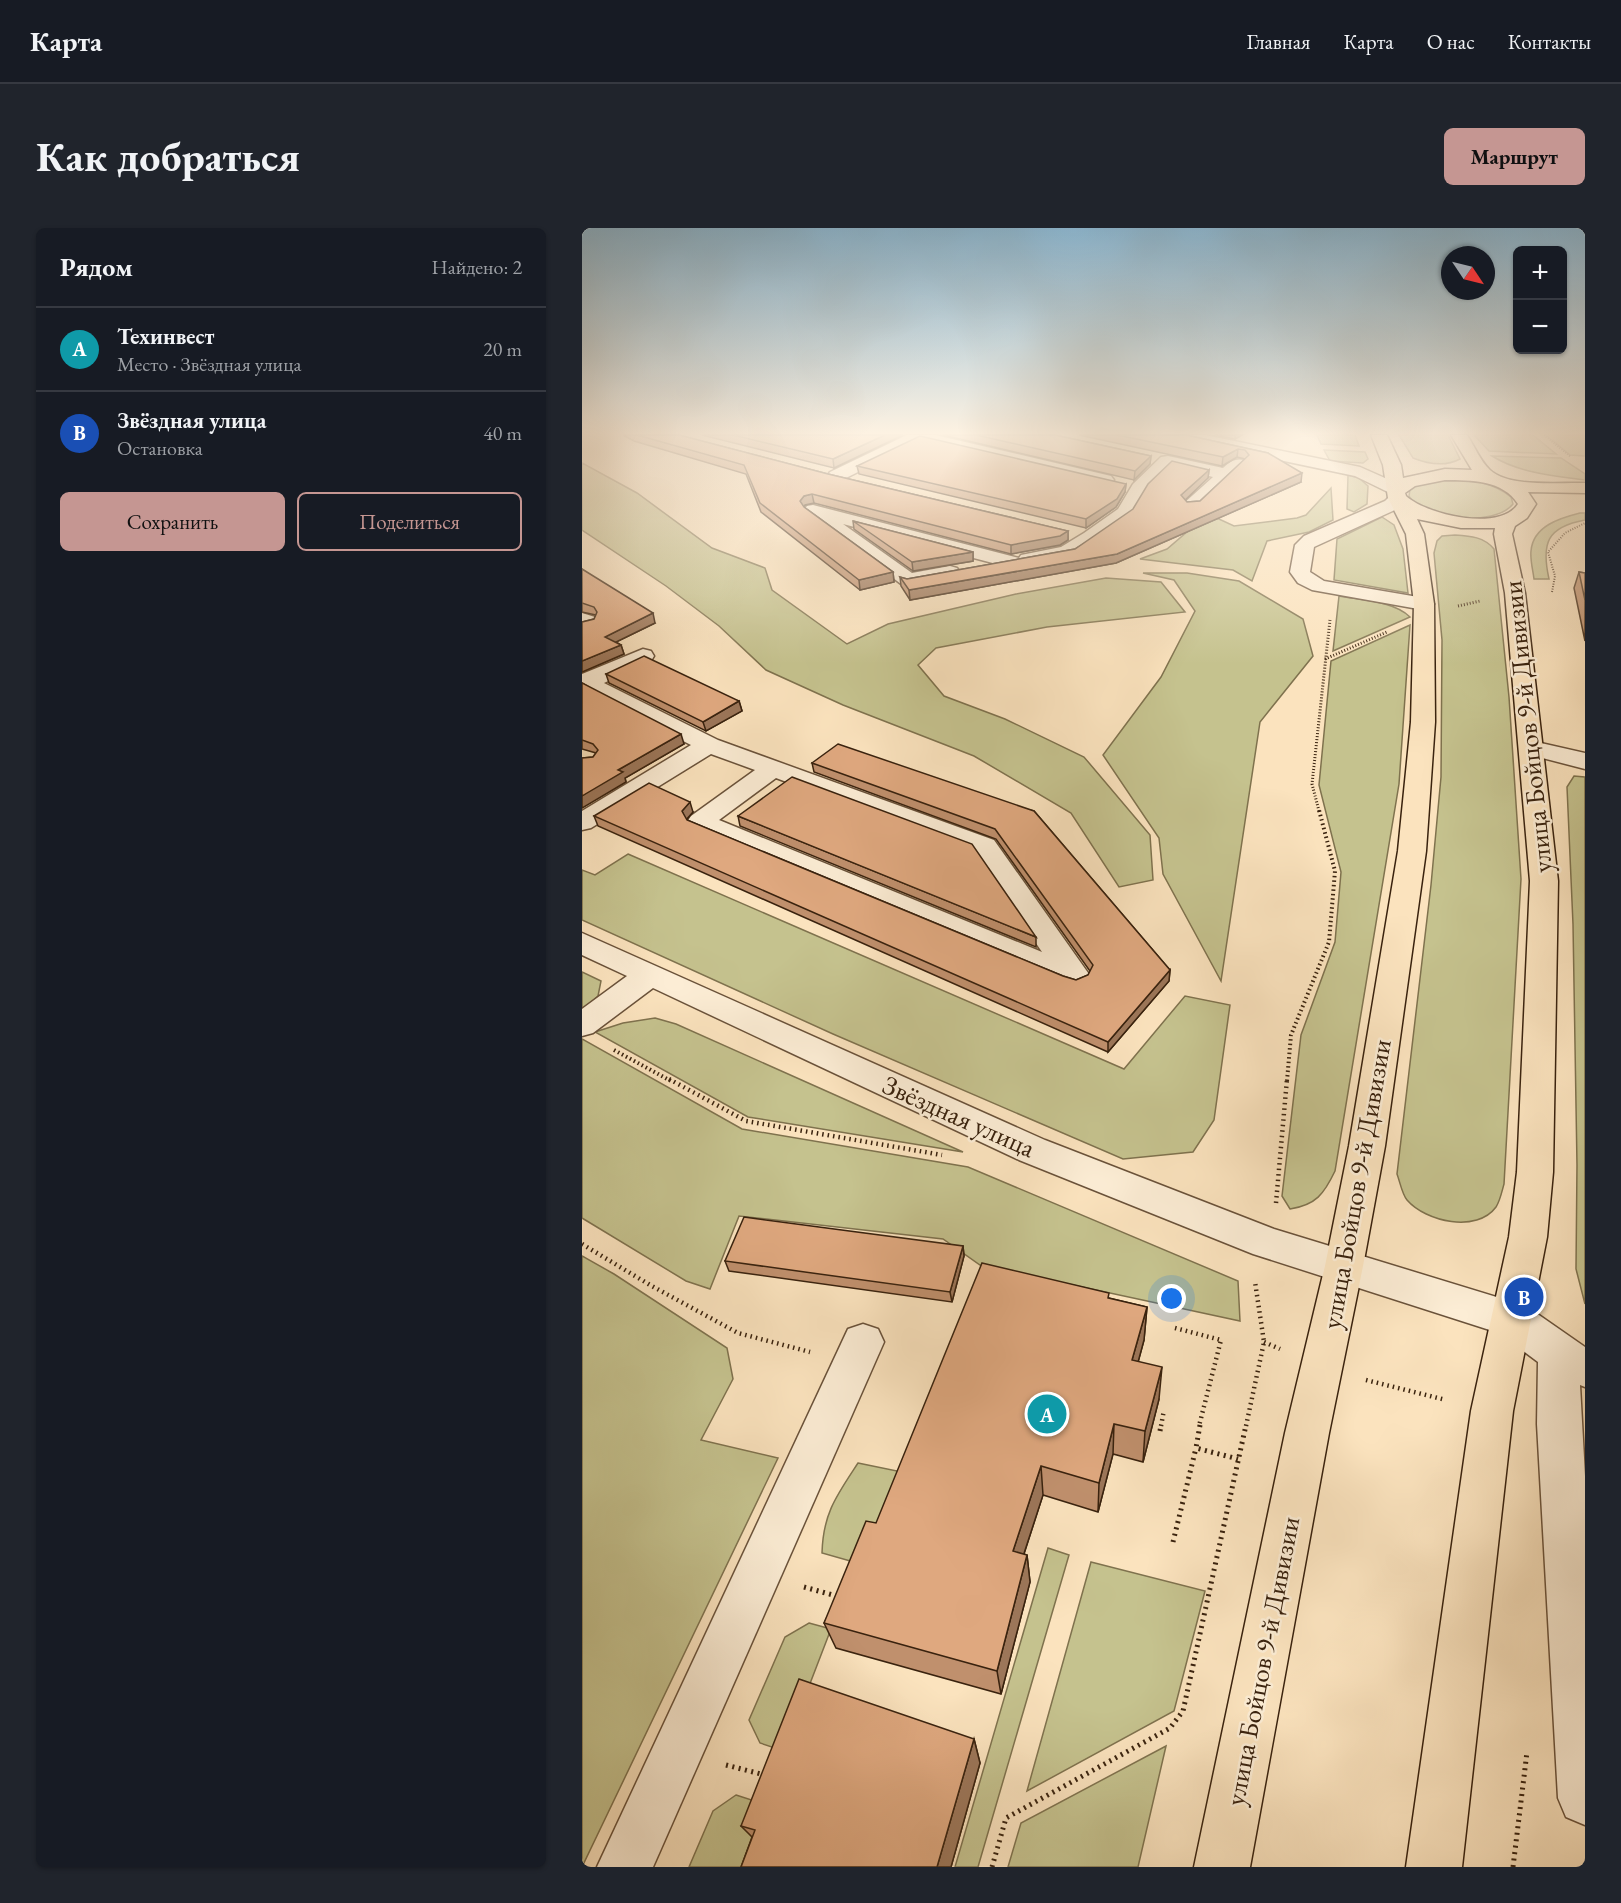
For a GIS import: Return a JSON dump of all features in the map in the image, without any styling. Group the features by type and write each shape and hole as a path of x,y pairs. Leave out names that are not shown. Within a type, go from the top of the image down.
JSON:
{"main road":[{"name":"улица Бойцов 9-й Дивизии","path":"1221,1867 1367,1146 1412,851 1423,722 1424,604 1415,534 1405,511"},
{"path":"1415,511 1437,519 1481,524 1525,511"},
{"name":"улица Бойцов 9-й Дивизии","path":"1434,1867 1492,1411 1528,1237 1537,1131 1546,751 1503,534 1506,524 1519,514"}],"street":[{"path":"815,511 908,580 1067,552 1125,511"},
{"path":"820,511 1012,562"},
{"path":"1378,511 1328,532 1305,545 1300,572 1311,582 1336,589 1424,604"},
{"path":"1068,532 1091,537"},
{"path":"582,619 587,622 582,624"},
{"path":"589,690 643,656"},
{"path":"589,690 709,745 984,846 1075,977 700,822 773,769"},
{"path":"582,822 709,745"},
{"path":"1546,751 1585,751"},
{"path":"1546,751 1585,761"},
{"name":"Звёздная улица","path":"582,943 648,976 1032,1150 1267,1243 1512,1319 1572,1361"},
{"path":"594,1035 648,976"},
{"path":"625,1867 858,1353"},
{"path":"1572,1361 1559,1424 1585,1798"}],"path":[{"path":"1515,593 1549,594 1554,590 1555,576 1548,552 1565,533 1585,523"},
{"path":"992,1867 1006,1818 1170,1728 1183,1711 1264,1342 1251,1278 1267,1243 1275,1209 1291,1035 1329,942 1335,871 1312,784 1324,659 1336,589"},
{"path":"594,1035 746,1121 947,1156"},
{"path":"582,1244 650,1285 738,1333 858,1353"},
{"path":"1173,1542 1196,1448 1201,1415 1221,1340 1175,1328"},
{"path":"1321,1367 1492,1411"},
{"path":"1160,1431 1164,1410"},
{"path":"1196,1448 1238,1459"},
{"path":"757,1574 846,1599"},
{"path":"676,1752 778,1778"}],"shaded area":[{"path":"582,511 662,511 712,548 765,568 772,590 847,644 888,624 1016,594 1106,578 1161,582 1185,612 1047,627 936,648 918,665 944,696 1005,719 1084,757 1150,835 1153,880 1119,887 1071,813 974,756 843,705 766,670 719,626 666,586 582,530"},
{"path":"1309,511 1332,511 1333,520 1309,532 1267,541 1252,581 1233,570 1140,559 1167,549 1208,514 1234,526 1306,515"},
{"path":"1430,511 1503,511 1476,518 1443,516"},
{"path":"1585,513 1585,520 1562,527 1550,539 1546,556 1549,579 1534,579 1531,551 1537,535 1549,524"},
{"path":"1382,517 1394,525 1403,549 1408,593 1334,580 1337,539"},
{"path":"1455,535 1481,540 1494,549 1509,697 1521,879 1504,1184 1496,1207 1488,1215 1464,1222 1438,1219 1416,1208 1405,1197 1397,1174 1431,885 1441,777 1442,640 1434,553 1437,541 1442,536"},
{"path":"1143,573 1187,573 1239,581 1303,619 1313,656 1260,722 1221,981 1163,874 1159,838 1103,755 1161,677 1195,611 1174,580"},
{"path":"1339,596 1386,604 1410,617 1333,651"},
{"path":"1410,625 1399,784 1335,1171 1318,1197 1306,1205 1290,1209 1282,1196 1301,1035 1335,942 1341,872 1319,785 1331,661"},
{"path":"1574,776 1585,777 1585,1304 1576,1269 1577,1165 1573,924 1567,787"},
{"path":"628,854 1124,1069 1185,996 1230,1005 1214,1120 1193,1152 1123,1159 833,1034 582,920 582,870 595,875"},
{"path":"582,972 601,981 598,996 582,1011"},
{"path":"655,1018 676,1024 963,1152 748,1117 595,1032 623,1023"},
{"path":"582,1039 742,1129 968,1167 1238,1281 1240,1321 980,1265 943,1239 739,1216 710,1289 686,1281 582,1218"},
{"path":"582,1256 614,1274 727,1348 733,1379 701,1440 778,1458 582,1867"},
{"path":"858,1463 902,1472 868,1566 822,1553 825,1527 832,1505"},
{"path":"1048,1548 1069,1555 978,1867 955,1867"},
{"path":"1091,1562 1205,1591 1174,1711 1027,1791"},
{"path":"809,1623 831,1629 784,1751 760,1743 749,1720 785,1637"},
{"path":"1166,1746 1138,1867 1008,1867 1021,1823"},
{"path":"736,1795 773,1807 751,1867 689,1867 713,1811"}],"building":[{"path":"771,511 810,511 893,572 859,580"},
{"path":"880,511 986,511 1068,531 1060,536 1011,545"},
{"path":"1054,511 1098,511 1086,519"},
{"path":"1129,511 1214,511 1117,554 909,590 900,577 907,579 1075,549"},
{"path":"853,521 973,552 912,562"},
{"path":"582,569 653,613 605,637 621,645 582,661 582,622 594,619 597,612 594,607 582,603"},
{"path":"1579,572 1585,573 1585,600"},
{"path":"644,656 739,701 703,722 606,674"},
{"path":"582,683 681,734 618,770 623,772 582,796 582,758 593,757 598,750 593,744 582,740"},
{"path":"838,744 1034,811 1170,970 1108,1042 594,816 649,783 690,802 682,811 687,820 1063,976 1076,980 1088,975 1093,965 995,829 812,763"},
{"path":"792,777 972,844 1036,937 738,816"},
{"path":"744,1217 963,1246 950,1292 725,1261"},
{"path":"982,1263 1109,1293 1108,1298 1147,1307 1132,1360 1162,1367 1145,1431 1114,1424 1099,1483 1041,1466 1013,1551 1027,1555 997,1671 824,1623 866,1521 876,1523"},
{"path":"799,1679 974,1739 937,1867 741,1867 755,1830 741,1826"}],"place":[{"name":"Звёздная улица","path":"1524,1297"},
{"name":"Техинвест","path":"1047,1414"}]}
